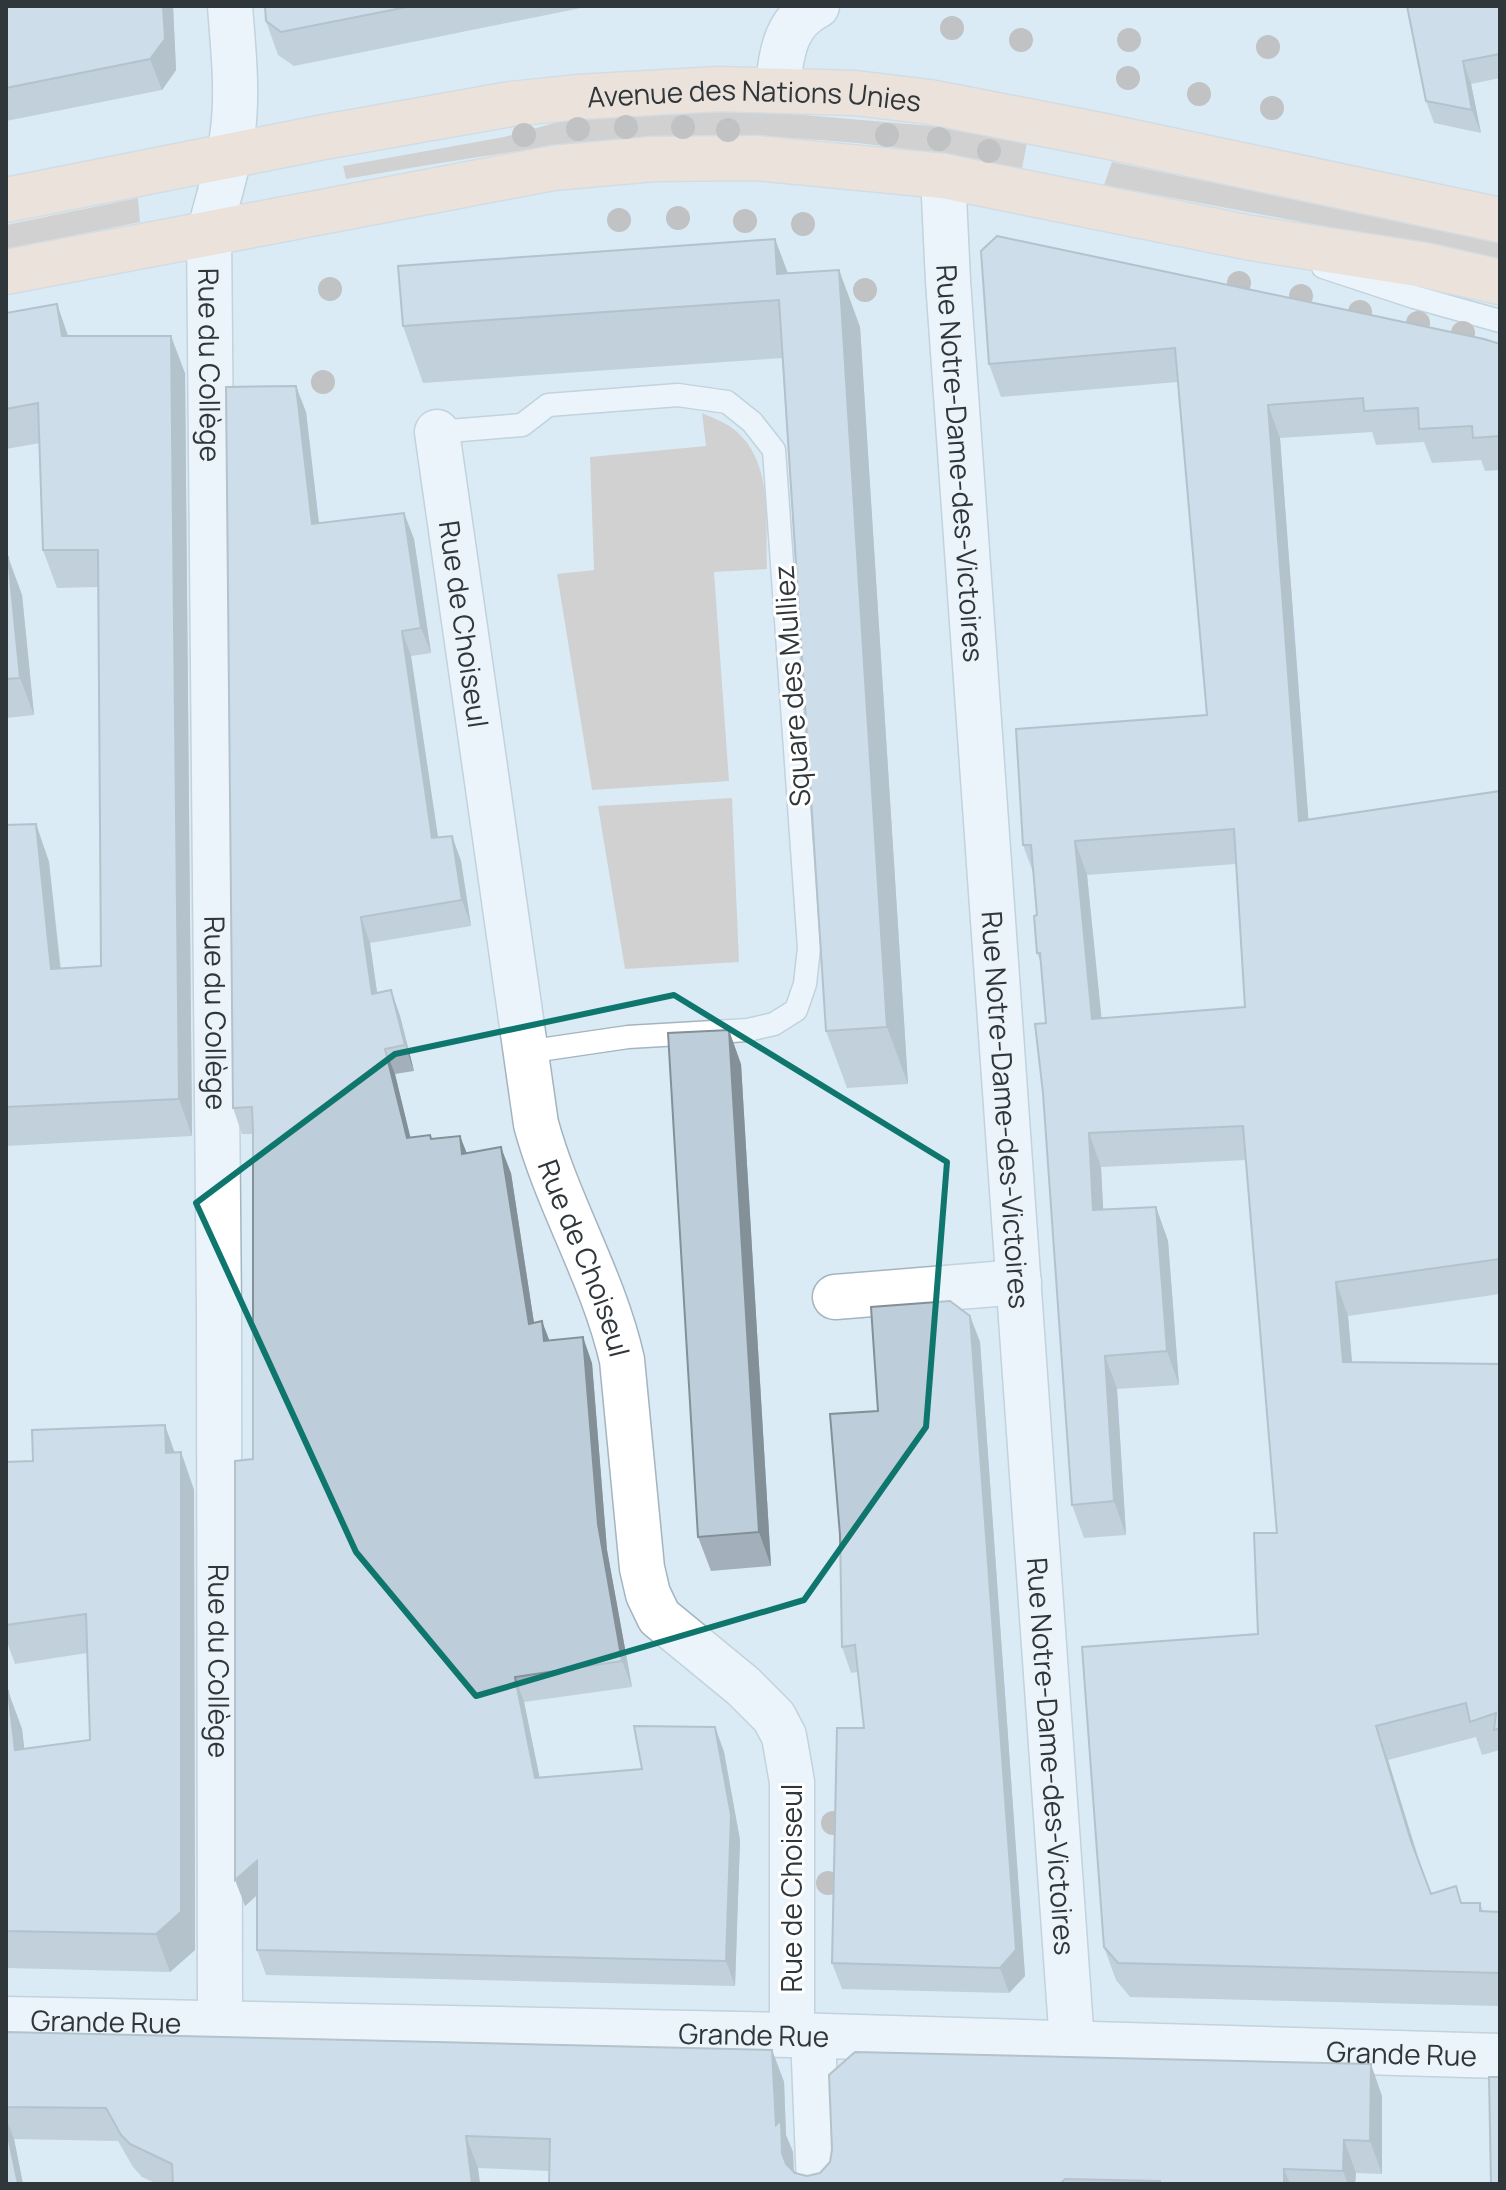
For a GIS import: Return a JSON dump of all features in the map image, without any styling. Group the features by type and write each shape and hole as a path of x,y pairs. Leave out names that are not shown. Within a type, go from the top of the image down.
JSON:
{"main road":[{"name":"Avenue des Nations Unies","path":"6,200 511,104 661,91 777,89 855,93 930,102 1500,220"},
{"name":"Avenue des Nations Unies","path":"6,272 508,175 609,162 756,158 943,176 1251,238 1424,265 1500,282"}],"street":[{"name":"Rue du Collège","path":"220,2023 219,1313 209,233 229,156 236,94 230,6"},
{"path":"777,89 785,41 794,24 805,12 817,6"},
{"name":"Rue Notre-Dame-des-Victoires","path":"943,176 1072,2043"},
{"name":"Rue de Choiseul","path":"437,432 536,1124 546,1161 596,1276 622,1360 642,1568 648,1594 659,1617 743,1686 774,1717 784,1736 792,1782 802,2035 819,2184"},
{"path":"835,1297 1019,1282"},
{"name":"Grande Rue","path":"6,2019 802,2035 1500,2056"}],"lane":[{"path":"1251,238 1319,266 1500,321"},
{"name":"Square des Mulliez","path":"437,432 522,425 548,405 678,395 727,402 752,422 774,450 809,948 805,984 796,1010 774,1024 748,1030 628,1037 526,1052"}],"highlighted area":[{"path":"674,995 947,1162 926,1427 804,1600 476,1696 356,1552 196,1203 395,1054"}],"shaded area":[{"path":"655,111 769,112 931,126 1027,142 1022,169 876,145 728,136 629,139 558,146 346,179 343,166 504,137 565,120"},
{"path":"1112,162 1500,242 1500,259 1104,185"},
{"path":"138,198 140,222 6,249 6,225"},
{"path":"702,413 732,428 748,444 757,460 765,495 767,569 714,572 729,781 592,790 557,574 594,570 590,457 706,446"},
{"path":"732,798 739,962 625,969 598,806"}],"building":[{"path":"6,6 163,6 165,39 150,59 6,88"},
{"path":"265,6 412,6 281,32 266,21"},
{"path":"1407,6 1500,6 1500,54 1463,61 1472,110 1426,101"},
{"path":"997,236 1500,344 1500,436 1473,438 1472,426 1419,429 1418,408 1364,411 1363,398 1268,405 1299,821 1500,791 1500,1259 1336,1282 1343,1362 1500,1364 1500,1728 1494,1730 1496,1713 1470,1722 1466,1703 1376,1726 1411,1841 1431,1894 1456,1886 1461,1903 1480,1903 1480,1911 1500,1912 1500,1973 1118,1963 1104,1947 1082,1647 1258,1634 1254,1533 1277,1533 1243,1126 1089,1133 1093,1210 1156,1207 1167,1351 1105,1356 1114,1501 1072,1505 1043,1093 1035,1024 1046,1023 1040,953 1037,953 1031,845 1023,845 1016,729 1207,715 1175,348 989,364 981,251","holes":["1234,829 1245,1007 1092,1019 1075,841"]},
{"path":"775,239 777,274 839,270 887,1027 826,1031 779,300 403,326 398,266"},
{"path":"57,304 62,336 171,336 179,1099 6,1107 6,825 36,824 51,969 101,966 98,550 43,550 38,403 6,409 6,313"},
{"path":"296,386 312,524 404,513 421,628 402,631 432,838 452,836 462,900 361,917 372,994 391,990 405,1045 385,1049 407,1138 460,1136 462,1154 501,1147 529,1324 542,1321 544,1341 583,1337 598,1524 622,1661 515,1677 535,1778 642,1769 634,1726 715,1727 731,1815 726,1961 257,1950 257,1861 235,1880 235,1461 253,1459 253,1131 252,1107 233,1108 226,387"},
{"path":"6,557 20,678 6,679"},
{"path":"729,1030 759,1532 698,1537 668,1033"},
{"path":"950,1301 970,1316 1016,1950 1000,1968 832,1963 837,1728 864,1728 855,1645 842,1647 840,1535 830,1414 878,1411 871,1307"},
{"path":"165,1425 166,1453 181,1452 181,1912 156,1934 6,1931 6,1691 15,1750 90,1740 86,1614 6,1625 6,1462 33,1461 32,1430"},
{"path":"6,2032 772,2050 776,2125 781,2120 782,2153 786,2164 795,2173 807,2176 820,2173 830,2162 829,2075 855,2052 1371,2064 1370,2141 1344,2140 1343,2171 1284,2169 1284,2184 1160,2184 1160,2181 1065,2179 1060,2184 549,2184 550,2139 466,2136 472,2184 173,2184 172,2164 130,2144 121,2135 106,2108 6,2107"},
{"path":"1489,2077 1500,2077 1500,2184 1491,2184"},
{"path":"6,2126 18,2184 6,2184"}]}
